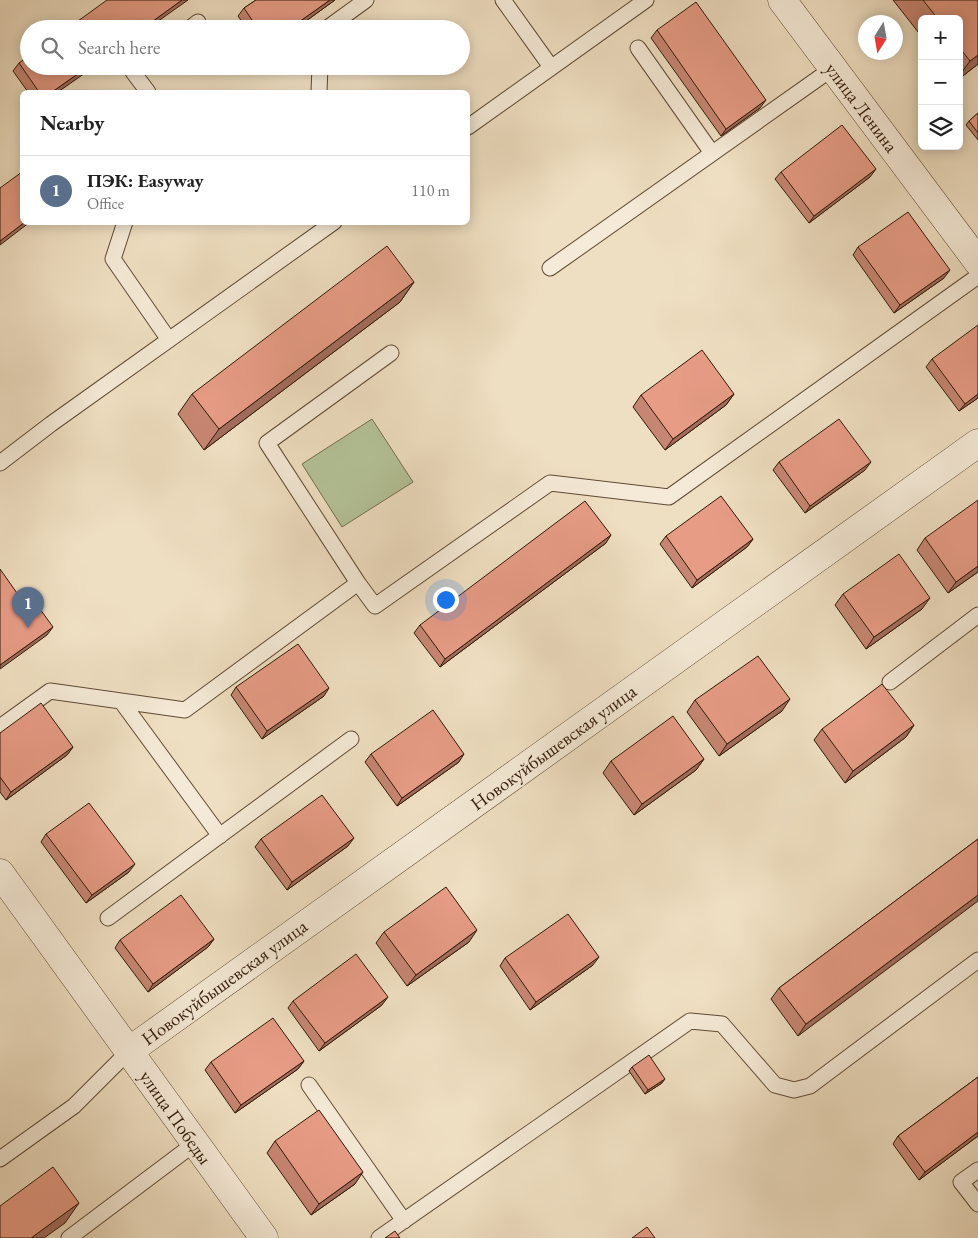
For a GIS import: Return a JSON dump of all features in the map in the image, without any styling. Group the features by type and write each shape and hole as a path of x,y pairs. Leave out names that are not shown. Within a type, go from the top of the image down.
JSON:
{"street":[{"name":"улица Ленина","path":"782,0 978,262"},
{"name":"Новокуйбышевская улица","path":"129,1051 978,443"},
{"name":"улица Победы","path":"0,873 194,1144 264,1238"}],"lane":[{"path":"338,20 366,0"},
{"path":"503,0 551,67"},
{"path":"470,126 646,0"},
{"path":"638,48 712,153"},
{"path":"550,268 833,68"},
{"path":"135,75 146,90"},
{"path":"319,90 320,75"},
{"path":"124,225 113,259 169,340"},
{"path":"0,464 50,424 330,225"},
{"path":"391,353 267,443 375,606 550,483 669,497 978,276"},
{"path":"0,727 50,692 185,710 358,583"},
{"path":"890,682 978,615"},
{"path":"121,701 220,836"},
{"path":"108,918 351,739"},
{"path":"379,1238 690,1021 722,1024 776,1085 794,1090 810,1086 978,960"},
{"path":"0,1159 74,1106 129,1051"},
{"path":"309,1085 404,1221"},
{"path":"69,1238 194,1144"},
{"path":"978,1170 961,1182 978,1204"}],"green space":[{"path":"372,419 413,482 342,527 302,464"}],"building":[{"path":"107,0 182,0 154,20 79,20"},
{"path":"256,0 330,0 302,20 252,20 244,8"},
{"path":"923,0 978,0 978,55 970,61 963,52 963,15 935,15"},
{"path":"696,2 766,100 726,129 657,30"},
{"path":"27,75 76,75 55,90 38,90"},
{"path":"978,113 978,133 969,121"},
{"path":"842,125 876,169 814,216 781,172"},
{"path":"20,173 21,225 0,241 0,188"},
{"path":"908,212 950,270 900,305 858,247"},
{"path":"387,246 414,282 219,429 192,394"},
{"path":"978,325 978,394 965,404 932,359"},
{"path":"702,350 734,394 673,439 641,395"},
{"path":"839,419 871,462 810,506 779,462"},
{"path":"721,496 753,539 697,580 666,536"},
{"path":"978,500 978,566 956,582 925,538"},
{"path":"585,501 611,535 445,659 420,625"},
{"path":"899,554 930,598 874,637 843,594"},
{"path":"0,569 24,603 32,598 53,627 0,665"},
{"path":"298,644 329,688 267,731 236,687"},
{"path":"758,656 790,699 727,744 695,700"},
{"path":"882,684 914,725 853,771 822,729"},
{"path":"41,703 73,747 11,792 0,777 0,733"},
{"path":"433,710 464,754 402,798 371,754"},
{"path":"673,716 704,759 642,804 611,761"},
{"path":"322,795 354,838 292,882 261,839"},
{"path":"89,803 135,864 92,895 46,834"},
{"path":"978,839 978,895 806,1024 779,988"},
{"path":"446,887 477,930 416,975 384,932"},
{"path":"181,895 214,939 153,984 120,940"},
{"path":"568,914 599,957 536,1002 505,958"},
{"path":"356,954 388,997 325,1043 293,1001"},
{"path":"273,1018 304,1061 241,1105 211,1062"},
{"path":"649,1055 665,1079 648,1090 632,1067"},
{"path":"978,1077 978,1132 925,1172 898,1136"},
{"path":"319,1110 363,1172 319,1204 275,1141"},
{"path":"53,1167 79,1203 31,1238 0,1238 0,1206"},
{"path":"647,1227 655,1238 632,1238"},
{"path":"395,1231 400,1238 385,1238"}],"place":[{"name":"ПЭК: Easyway","path":"28,628"}]}
